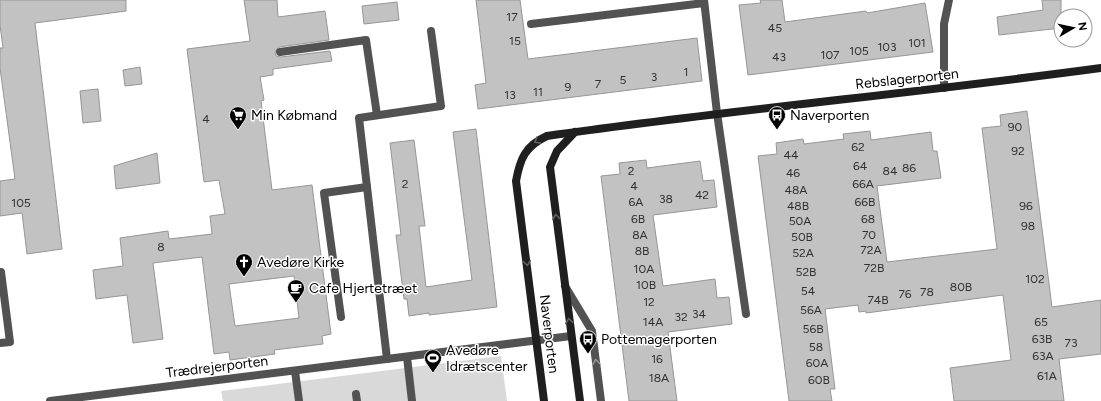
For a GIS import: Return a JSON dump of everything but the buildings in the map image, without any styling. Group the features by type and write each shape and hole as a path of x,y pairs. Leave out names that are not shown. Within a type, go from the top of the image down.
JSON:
{"street":[{"path":"944,88 944,24 950,0"},
{"path":"531,24 704,1 717,113 746,314"},
{"path":"388,360 359,118 441,106 431,31"},
{"path":"280,52 366,40 377,115"},
{"name":"Rebslagerporten","path":"575,132 717,113 944,88 1101,68"},
{"name":"Naverporten","path":"575,132 557,151 550,166 580,401"},
{"name":"Naverporten","path":"544,401 516,181 518,170 525,151 539,140 547,136 575,132"},
{"path":"341,317 324,193 367,187"},
{"path":"0,343 10,342 1,272"},
{"path":"564,283 592,331 601,401"},
{"name":"Trædrejerporten","path":"50,401 108,397 295,371 571,336"},
{"path":"406,357 412,401"},
{"path":"295,371 299,401"}],"shaded area":[{"name":"Avedøre Idrætscenter","path":"501,356 507,401 223,401 221,391"}],"place":[{"name":"Min Købmand","path":"238,130"},
{"name":"Naverporten","path":"777,130"},
{"name":"Avedøre Kirke","path":"244,277"},
{"name":"Cafe Hjertetræet","path":"296,303"},
{"name":"Pottemagerporten","path":"588,354"},
{"name":"Avedøre Idrætscenter","path":"433,373"}]}
